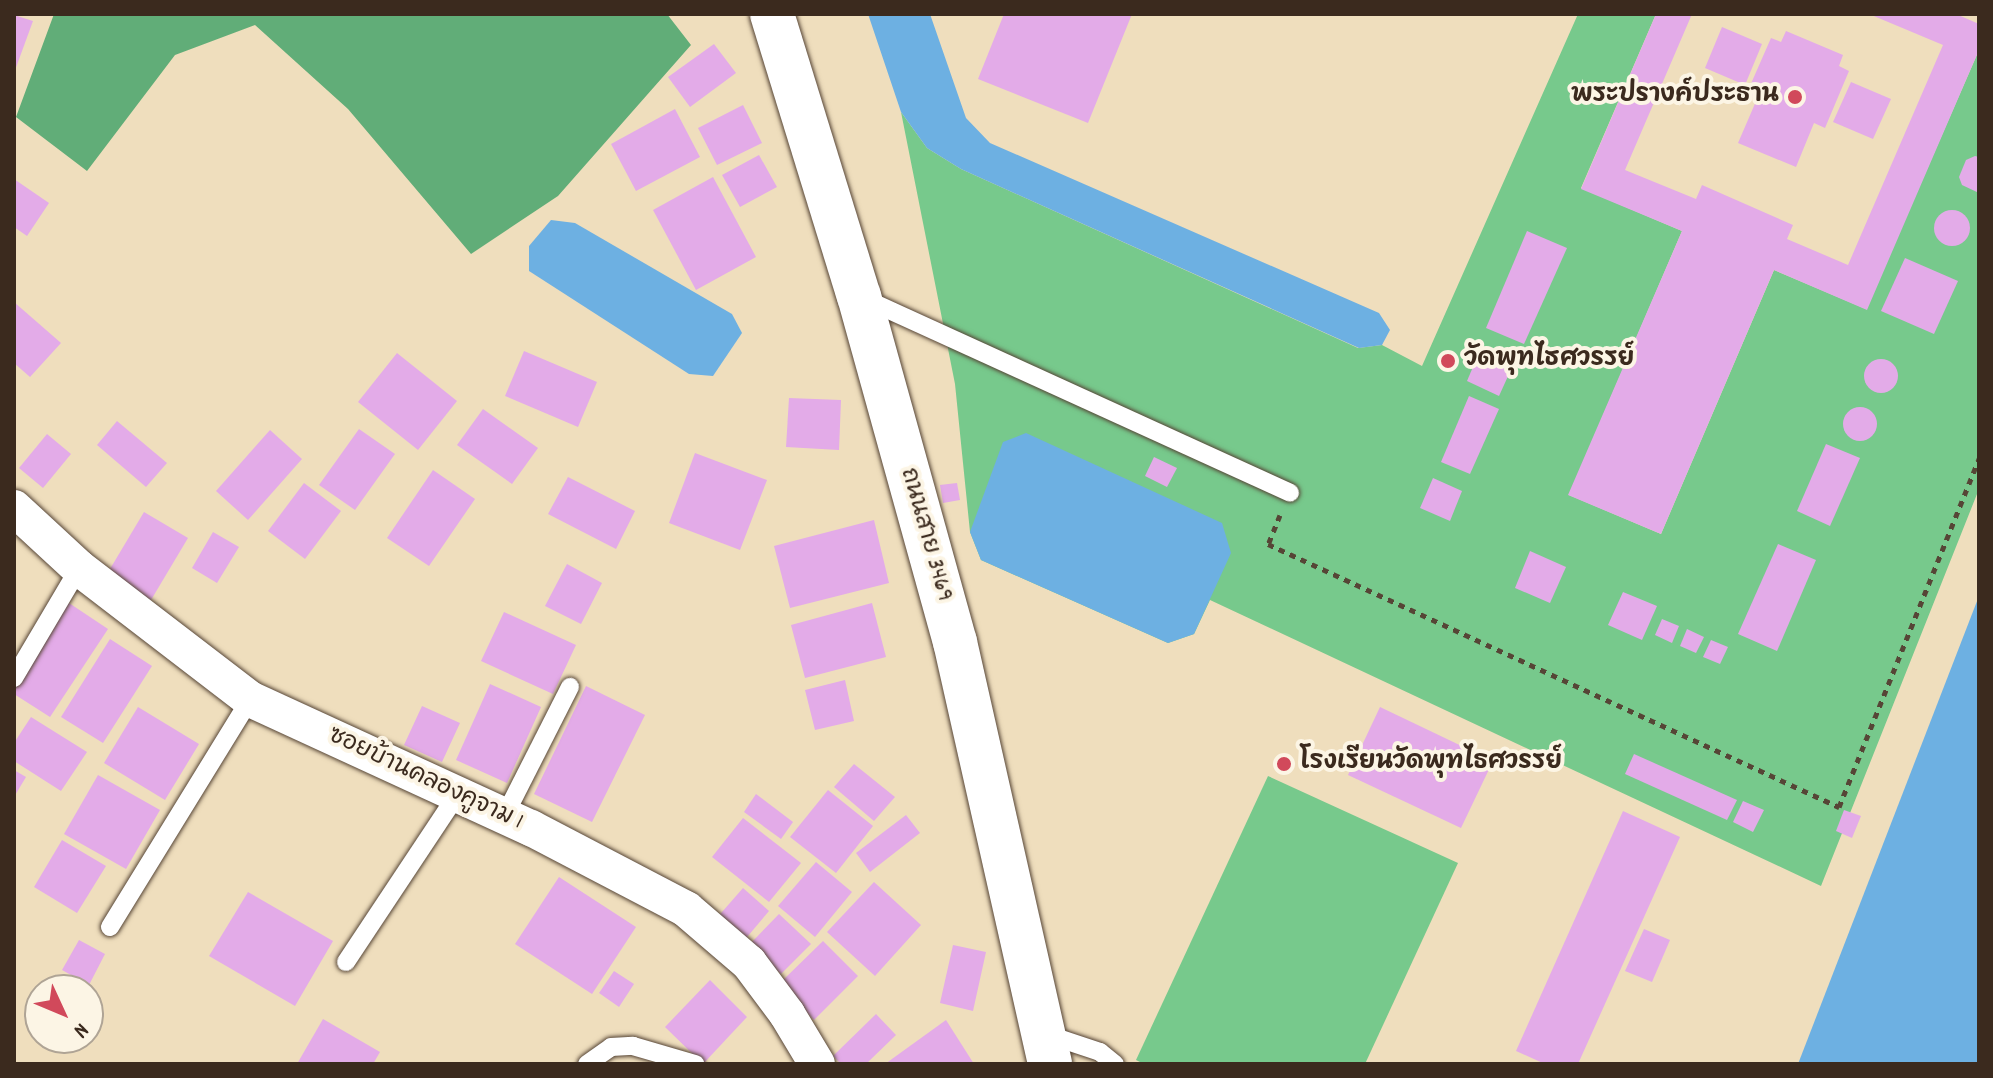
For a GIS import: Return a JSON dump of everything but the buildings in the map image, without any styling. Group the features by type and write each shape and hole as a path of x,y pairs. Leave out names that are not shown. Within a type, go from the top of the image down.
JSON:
{"street":[{"name":"ถนนสาย 3469","path":"772,14 859,296 955,642 1005,878 1047,1048"},
{"name":"ซอยบ้านคลองคูจาม 1","path":"14,508 79,568 250,699 504,817 686,909 749,963 787,1014 817,1064"}],"lane":[{"path":"859,296 1290,493"},
{"path":"14,678 79,568"},
{"path":"504,817 570,687"},
{"path":"110,927 250,699"},
{"path":"346,962 457,795"},
{"path":"587,1064 611,1047 633,1046 695,1064"},
{"path":"1047,1048 1100,1052 1115,1064"}],"path":[{"path":"1290,493 1268,544 1839,807 1979,458"}],"green space":[{"path":"54,14 667,14 691,45 558,196 471,254 348,109 255,25 175,55 87,171 16,117"},
{"name":"วัดพุทไธศวรรย์","path":"1578,14 1656,14 1581,188 1682,231 1569,495 1661,534 1774,270 1866,309 1979,50 1979,489 1821,886 1210,600 1194,634 1168,643 981,560 970,532 955,384 901,112 927,148 961,169 1358,348 1382,345 1422,366"},
{"path":"1268,776 1458,863 1365,1064 1144,1064 1136,1060"}],"water":[{"path":"868,14 930,14 966,118 990,143 1379,313 1390,330 1382,345 1359,348 961,169 927,148 901,112"},
{"path":"551,220 575,223 732,314 742,333 713,376 689,374 529,271 529,246"},
{"path":"1026,433 1222,523 1231,553 1194,634 1168,643 981,560 970,532 1003,442"},
{"path":"1979,596 1979,1064 1798,1064"}],"place":[{"name":"พระปรางค์ประธาน","path":"1795,97"},
{"name":"วัดพุทไธศวรรย์","path":"1448,361"},
{"name":"โรงเรียนวัดพุทไธศวรรย์","path":"1284,764"}]}
